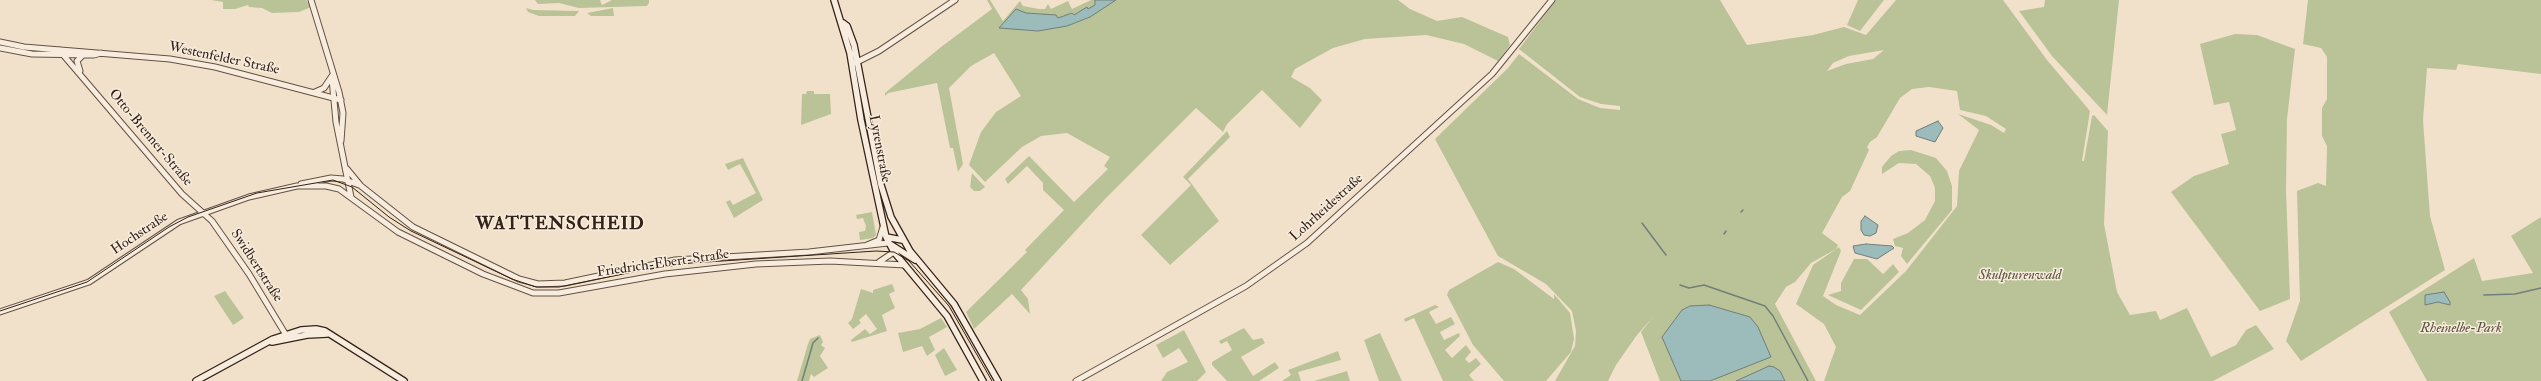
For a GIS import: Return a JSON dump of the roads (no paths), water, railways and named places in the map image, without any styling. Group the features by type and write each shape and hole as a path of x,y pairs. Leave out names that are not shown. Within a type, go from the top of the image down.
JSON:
{"main road":[{"path":"834,0 843,23 847,26 852,38 855,63"},
{"name":"Lyrenstraße","path":"855,63 860,120 887,240 896,250 905,265 947,316 966,347 979,378 983,381"},
{"name":"Lyrenstraße","path":"855,63 884,196 899,234 920,263 954,304 998,381"},
{"path":"887,240 894,238 899,234"},
{"path":"894,238 902,240 896,250"},
{"name":"Lyrenstraße","path":"896,250 920,263"},
{"path":"196,381 263,344 287,337 306,329 320,330 329,334 404,381"}],"street":[{"path":"311,0 341,100 343,113 341,141"},
{"path":"855,63 880,51 955,0"},
{"name":"Lohrheidestraße","path":"1076,381 1246,286 1307,243 1492,74 1552,0"},
{"name":"Westenfelder Straße","path":"0,42 24,50"},
{"name":"Westenfelder Straße","path":"0,48 61,52 137,54 192,63 314,92 341,100"},
{"name":"Westenfelder Straße","path":"61,52 83,55 94,55 100,53"},
{"name":"Otto-Brenner-Straße","path":"61,52 182,194 203,213"},
{"path":"81,75 76,65 78,59 83,55"},
{"path":"331,68 336,122 347,169 347,180 351,196"},
{"path":"314,92 324,88 332,76"},
{"path":"347,169 361,186"},
{"name":"Hochstraße","path":"0,312 88,282 176,224 203,213 249,197 331,178 347,180 361,186"},
{"name":"Hochstraße","path":"297,186 332,187 351,196"},
{"name":"Friedrich-Ebert-Straße","path":"361,186 409,225 468,255 519,278 550,285 675,260 809,252 866,246 887,240"},
{"name":"Friedrich-Ebert-Straße","path":"351,196 398,232 519,289 546,294 716,267 809,261 879,262 905,265"},
{"name":"Swidbertstraße","path":"203,213 212,221 239,259 287,337"},
{"path":"866,246 879,240 883,227"},
{"path":"879,262 896,250"}],"water":[{"path":"1095,0 1116,0 1090,17 1067,26 1038,31 999,28 1016,9 1026,13 1056,15 1058,18 1072,13 1074,15 1087,7 1088,9 1095,5"},
{"path":"1938,121 1943,128 1935,142 1916,136 1916,131"},
{"path":"1865,216 1878,225 1876,233 1870,236 1864,235 1861,230 1861,221"},
{"path":"1866,244 1892,246 1894,248 1877,259 1855,253 1853,246"},
{"path":"2444,292 2450,302 2450,305 2438,302 2425,305 2425,295"},
{"path":"1709,305 1750,317 1758,327 1771,357 1710,381 1681,381 1662,337 1682,310 1690,306"},
{"path":"1769,366 1780,371 1785,381 1736,381"}],"waterway":[{"path":"1642,223 1666,255"},
{"path":"1680,285 1689,288 1704,285 1765,306 1773,316 1808,381"},
{"path":"2484,295 2515,294 2541,288"},
{"path":"802,381 813,343 818,338"}],"tram line":[{"path":"0,311 87,282 169,227 188,217 257,193 333,180 352,187 389,217 411,231 512,279 536,287 559,287 637,271 691,263 876,251 894,252 909,261 949,306 992,381"}],"district":[{"name":"WATTENSCHEID","path":"560,225"}],"park label":[{"name":"Skulpturenwald","path":"2020,276"},
{"name":"Rheinelbe-Park","path":"2461,329"}]}
